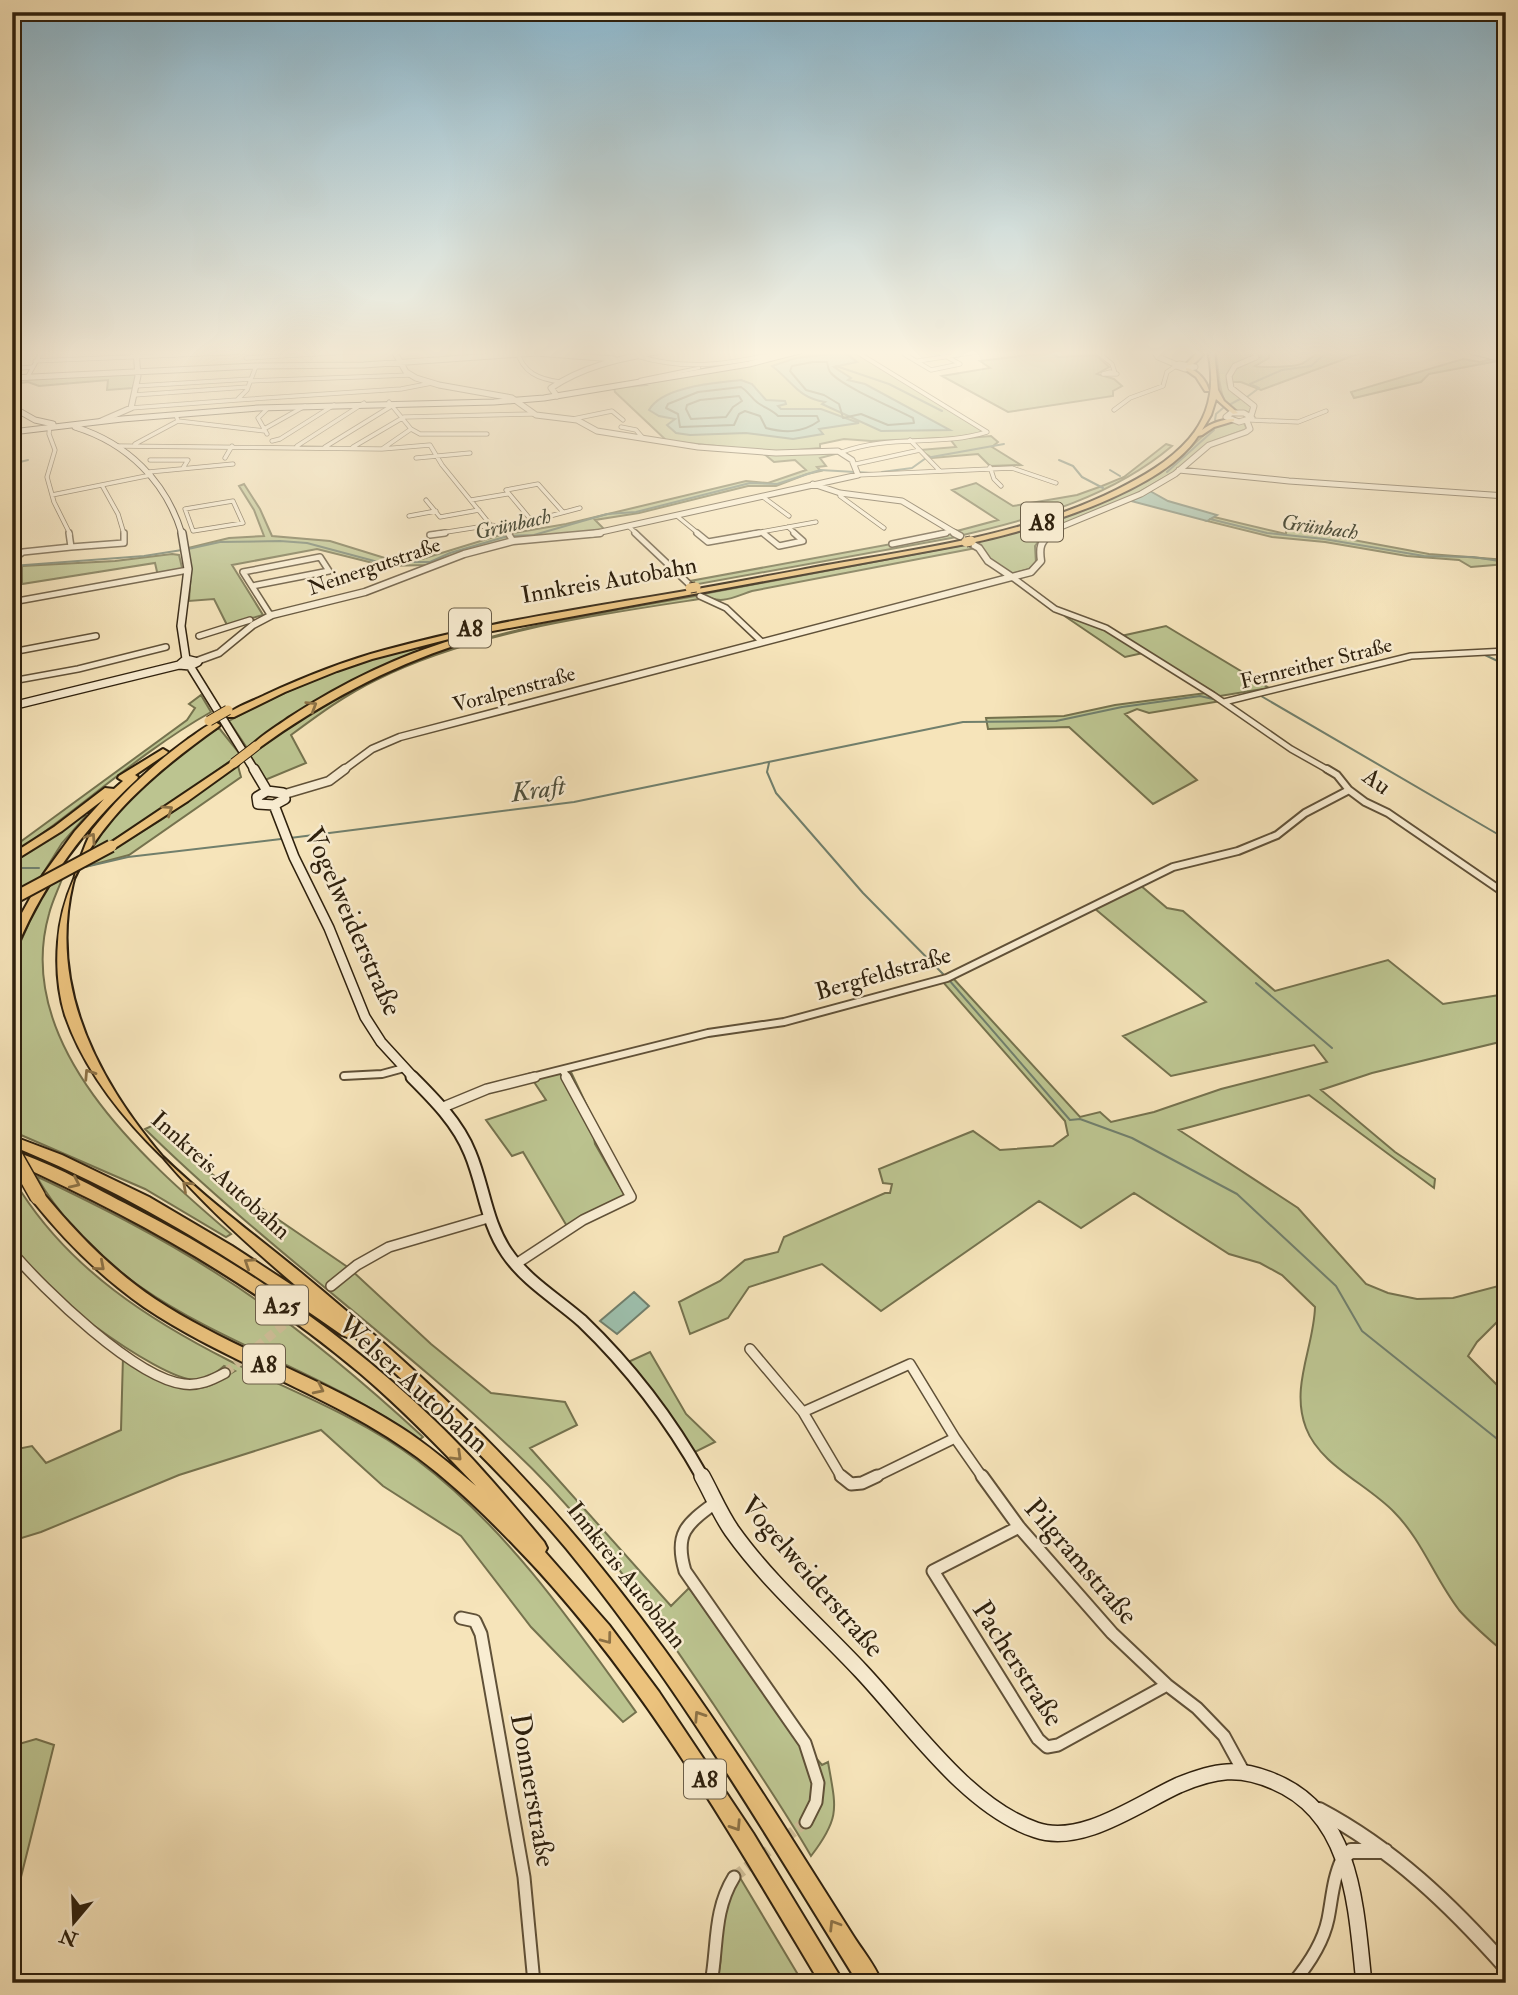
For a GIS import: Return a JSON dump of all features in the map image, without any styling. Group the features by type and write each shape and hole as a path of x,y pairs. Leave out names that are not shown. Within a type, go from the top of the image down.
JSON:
{"highway":[{"name":"Innkreis Autobahn","path":"966,540 1070,507 1135,477 1161,460 1178,444"},
{"name":"Innkreis Autobahn","path":"12,944 41,885 75,837 116,792 164,752 230,713 313,671 405,642 966,540 1043,521 1104,499 1155,471 1186,444"},
{"name":"Innkreis Autobahn","path":"230,713 287,687 368,657 438,639 695,590"},
{"path":"12,899 111,846 184,799 306,709 378,671 439,647 534,621"},
{"name":"Innkreis Autobahn","path":"212,723 160,764 107,816 77,860 56,915 51,972 58,1012 66,1033 87,1071 134,1133 209,1206 314,1293 398,1368 505,1469 572,1542 682,1689 871,1983"},
{"path":"12,859 164,752"},
{"name":"Welser Autobahn","path":"12,1141 115,1186 208,1237 265,1273 398,1368"},
{"name":"Welser Autobahn","path":"12,1153 150,1221 250,1283 311,1327 405,1406 479,1477 510,1511 565,1585"},
{"name":"A8","path":"12,1153 38,1197 60,1226 87,1254 146,1301 197,1331 336,1397 396,1433 468,1488 565,1585 685,1748 832,1983"}],"main road":[{"path":"115,444 150,474 178,522 186,550 188,570 181,634 188,663 267,792 280,791 285,794 285,799 274,805"},
{"path":"12,706 188,663"},
{"name":"Vogelweiderstraße","path":"267,792 257,797 257,802 261,805 274,805 286,838 333,936 364,1015 382,1042 441,1108 462,1136 472,1157 488,1218 503,1248 516,1264 580,1321 640,1386 692,1460 732,1531 752,1554 955,1772 995,1808 1024,1828 1052,1835 1081,1831 1205,1774 1222,1769 1242,1769 1285,1784 1314,1808 1326,1824 1343,1857 1351,1887 1364,1983"}],"street":[{"path":"54,444 47,477 52,495 69,530 71,547"},
{"path":"118,446 269,444"},
{"path":"264,454 271,444"},
{"path":"272,444 351,449 425,444"},
{"path":"296,447 301,444"},
{"path":"323,447 328,444"},
{"path":"351,449 359,444"},
{"path":"382,449 389,444"},
{"path":"426,444 431,446 489,525"},
{"path":"679,444 776,453 822,450 842,452 863,444"},
{"path":"914,444 939,470"},
{"path":"1179,470 1212,444"},
{"path":"225,458 232,446"},
{"path":"857,470 899,454 920,450"},
{"path":"842,452 857,470"},
{"path":"416,457 470,453"},
{"path":"150,460 188,460 183,468"},
{"path":"52,495 103,487 183,468 233,464"},
{"path":"990,467 994,479 1001,486"},
{"path":"857,470 1012,468 1056,483"},
{"name":"Neinergutstraße","path":"188,663 219,653 246,630 272,615 365,592 443,560 510,538 573,538 763,497 857,470"},
{"path":"1179,470 1289,481 1506,495"},
{"name":"Voralpenstraße","path":"285,794 329,781 372,749 400,737 1035,569 1041,561 1039,548 1042,540 1056,529 1129,500 1179,470"},
{"path":"471,499 538,484 563,512"},
{"name":"Fernreither Straße","path":"813,484 840,493 896,499 924,512 979,548 988,561 1055,609 1106,628 1221,700 1411,656 1506,651"},
{"path":"103,487 115,506 124,530 124,550"},
{"path":"506,492 531,520"},
{"path":"840,493 884,528"},
{"path":"763,497 789,516"},
{"path":"426,500 440,517 479,510"},
{"path":"233,501 243,523 193,531 189,520 185,509 233,501"},
{"path":"430,535 489,525 510,527 580,508"},
{"path":"409,516 436,511"},
{"path":"677,516 708,542 816,522"},
{"path":"178,522 189,520"},
{"path":"628,526 695,590 726,608 762,642"},
{"path":"510,527 510,538"},
{"path":"762,532 779,546 803,541 788,527"},
{"path":"891,544 953,531"},
{"path":"12,560 23,552 124,543"},
{"path":"252,586 329,571 320,557 243,572 252,586 272,615"},
{"path":"12,602 188,570"},
{"path":"200,636 250,620"},
{"path":"228,626 246,630"},
{"path":"12,653 96,636"},
{"path":"12,681 78,669 166,647"},
{"name":"Au","path":"1221,700 1291,749 1337,775 1349,790 1388,813 1506,894"},
{"name":"Bergfeldstraße","path":"441,1108 487,1089 708,1033 784,1022 947,978 1173,867 1190,860 1238,851 1277,835 1305,813 1349,790"},
{"path":"344,1076 382,1074 404,1068"},
{"path":"516,1264 583,1220 631,1197 601,1143 598,1131 563,1071"},
{"path":"331,1286 357,1265 388,1247 488,1218"},
{"path":"12,1252 40,1285 71,1315 105,1341 161,1376 178,1383 195,1384 225,1373"},
{"path":"750,1349 803,1412 844,1479 851,1484 862,1483 955,1438"},
{"name":"Pilgramstraße","path":"803,1412 910,1364 955,1438 1020,1527 1112,1633 1167,1685 1198,1708 1224,1736 1242,1769"},
{"path":"715,1503 690,1521 680,1537 678,1553 685,1571 805,1743 815,1764 820,1796 806,1822"},
{"name":"Pacherstraße","path":"1020,1527 933,1570 1038,1740 1047,1747 1058,1745 1167,1685"},
{"name":"Donnerstraße","path":"461,1618 475,1621 481,1634 524,1877 534,1983"},
{"path":"1314,1808 1356,1830 1385,1851 1455,1912 1506,1968"},
{"path":"1293,1983 1321,1940 1336,1869 1343,1857 1351,1851 1385,1851"},
{"path":"711,1983 716,1961 716,1912 722,1893 734,1877"}],"green space":[{"path":"697,444 820,444 820,448 775,452"},
{"path":"954,444 995,444 992,447 1021,465 990,466 978,454 932,458 920,450 956,447"},
{"path":"1166,444 1172,446 1125,479 1073,503 963,535 957,531 998,520 952,490 976,483 1013,506 1077,495 1124,477"},
{"path":"1194,444 1210,444 1174,472 1125,500 1044,534 1035,546 1036,563 1029,569 1012,574 990,560 974,543 1023,530 1094,505 1140,484 1171,465"},
{"path":"763,453 839,453 820,458 826,466 817,467 821,471 776,486 748,486 639,513 595,520 605,530 529,538 450,556 427,565 385,566 317,549 232,565 263,615 227,625 214,599 189,601 191,570 188,548 229,538 264,536 254,510 239,486 244,484 260,509 272,536 330,541 388,559 422,559 497,536 566,524 746,481 768,483 806,470 795,460 774,462"},
{"path":"1214,517 1286,534 1286,531 1294,529 1429,554 1506,560 1506,564 1471,567 1459,560 1407,556 1325,542 1272,537 1207,521"},
{"path":"951,533 957,537 693,585 690,581"},
{"path":"969,544 976,548 752,591 727,599 709,598 703,594"},
{"path":"179,555 183,572 158,576 155,563 22,584 22,566 115,561"},
{"path":"696,596 700,599 576,619 452,649 413,663 365,686 291,735 306,763 265,780 250,756 328,700 397,667 439,652 481,640 523,629"},
{"path":"1070,616 1106,630 1143,653 1125,657 1066,617"},
{"path":"1166,626 1269,688 1220,696 1121,636"},
{"path":"474,633 364,675 299,711 247,748 229,721 348,667 410,648"},
{"path":"1206,693 1221,701 1149,713 1137,709 1125,714 1197,780 1153,804 1069,727 988,729 986,718 1064,716 1115,705"},
{"path":"201,695 211,712 160,745 12,855 12,848 187,720 195,708 189,704"},
{"path":"219,728 240,754 152,817 87,855 129,800 163,768"},
{"path":"238,766 241,777 129,855 84,867 161,820"},
{"path":"82,816 86,816 62,843 37,883 12,895 12,863"},
{"path":"62,879 49,914 43,962 49,1008 67,1053 93,1095 125,1134 160,1171 231,1234 226,1237 145,1189 14,1132 12,961 44,889"},
{"path":"1140,885 1167,908 1183,911 1275,991 1388,960 1443,1004 1506,994 1506,1050 1500,1042 1372,1073 1321,1090 1395,1152 1435,1179 1434,1188 1309,1095 1179,1130 1298,1208 1366,1284 1388,1293 1417,1299 1453,1298 1506,1284 1506,1313 1477,1342 1468,1356 1506,1394 1506,1654 1459,1610 1404,1523 1383,1502 1333,1463 1313,1441 1306,1428 1301,1397 1315,1307 1282,1275 1260,1263 1229,1254 1134,1193 1081,1228 1039,1201 881,1311 822,1264 749,1287 728,1318 690,1334 679,1302 720,1281 745,1260 778,1252 784,1237 890,1193 892,1184 883,1183 879,1169 973,1131 1000,1150 1053,1146 1068,1135 1065,1121 942,981 952,977 1080,1117 1100,1112 1111,1122 1154,1112 1221,1089 1327,1062 1314,1045 1171,1076 1123,1036 1206,1002 1094,908"},
{"path":"570,1070 598,1129 593,1132 595,1144 625,1196 568,1228 523,1152 512,1156 486,1120 546,1100 532,1079"},
{"path":"156,1124 209,1172 349,1268 431,1344 491,1393 565,1402 577,1425 530,1448 671,1606 689,1588 788,1726 822,1765 828,1762 834,1812 821,1843 811,1856 669,1638 622,1573 571,1510 544,1480 470,1410 235,1212 145,1129"},
{"path":"36,1176 152,1235 246,1293 325,1352 423,1437 419,1440 368,1407 162,1301 116,1268 73,1227"},
{"path":"22,1193 64,1246 88,1269 142,1310 230,1361 373,1431 417,1460 449,1486 509,1545 536,1577 636,1712 623,1722 531,1627 461,1536 383,1486 321,1430 179,1475 41,1532 12,1541 12,1450 32,1446 46,1463 121,1430 123,1356 163,1377 196,1388 213,1384 235,1371 224,1366 200,1380 178,1376 124,1347 65,1303 21,1260 12,1244 12,1201"},
{"path":"650,1352 686,1414 715,1442 693,1453 626,1363"},
{"path":"36,1739 54,1745 12,1913 12,1746"},
{"path":"739,1876 803,1983 715,1983 720,1963 722,1909 725,1896"}],"water":[{"path":"1150,491 1168,501 1217,515 1207,521 1131,501"},
{"path":"634,1292 649,1306 617,1334 600,1321"}],"waterway":[{"name":"Grünbach","path":"882,472 912,468 926,458 1003,444"},
{"path":"1167,472 1198,444"},
{"path":"12,464 28,460"},
{"name":"Grünbach","path":"1059,460 1073,466 1082,477 1103,488"},
{"name":"Grünbach","path":"188,549 220,542 280,541 307,543 378,562 430,562 450,553 508,536 534,535 607,514 636,512 750,483 777,484 820,470 873,473"},
{"path":"1110,470 1120,476"},
{"name":"Grünbach","path":"1210,519 1267,533 1324,539 1424,556 1473,557 1506,562"},
{"name":"Grünbach","path":"12,566 144,556 182,550"},
{"path":"1485,655 1506,665"},
{"path":"1334,672 1363,665"},
{"name":"Kraft","path":"290,838 574,802 963,722 1056,721 1122,707 1200,696 1213,699"},
{"path":"1261,696 1506,839"},
{"path":"769,763 767,772 776,793 863,893 945,976"},
{"name":"Kraft","path":"85,867 128,857 281,839"},
{"name":"Kraft","path":"12,868 39,868"},
{"path":"949,980 1070,1120 1080,1119 1132,1138 1237,1194 1336,1286 1362,1331 1506,1446"},
{"path":"1256,983 1332,1048"}],"tunnel":[{"path":"225,1373 309,1304"},
{"path":"734,1877 806,1822"}]}
